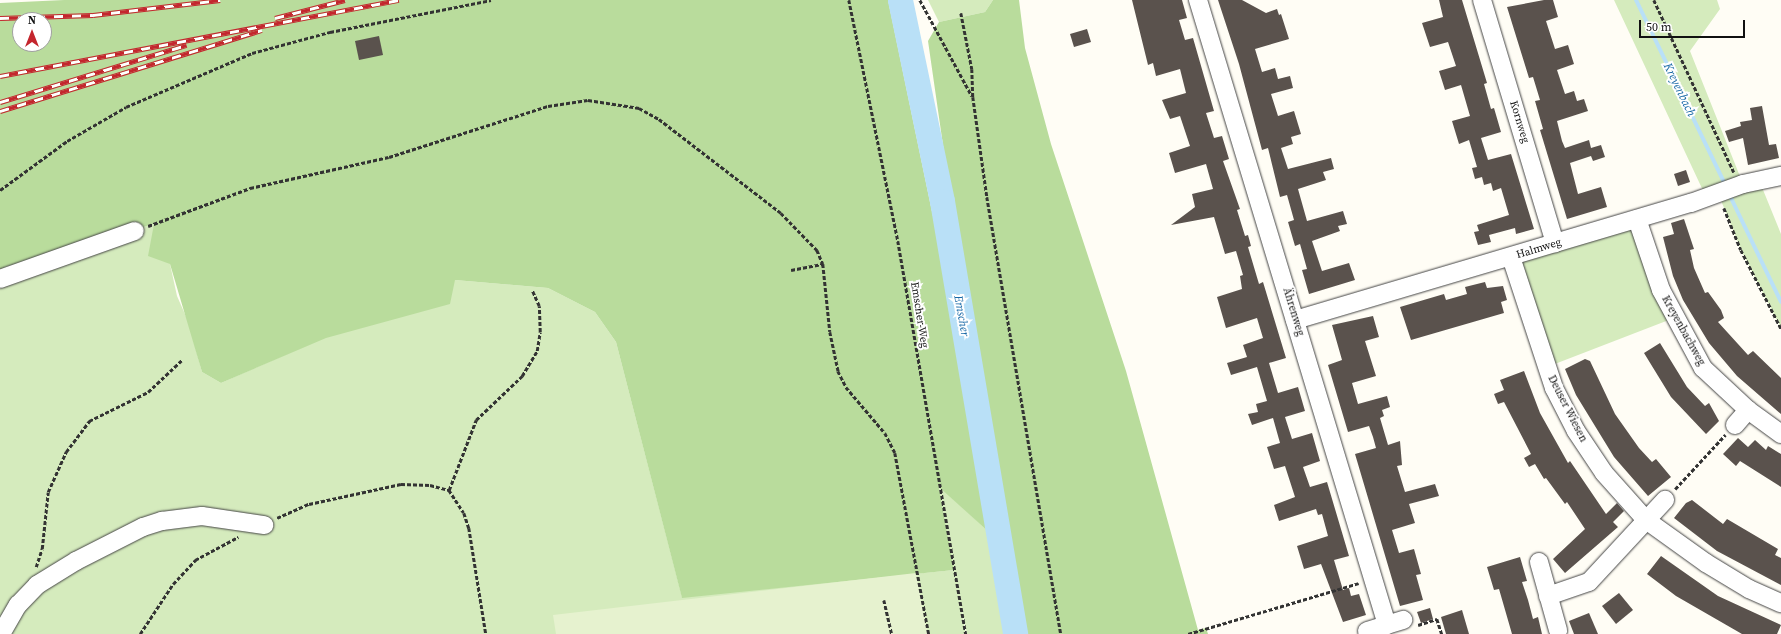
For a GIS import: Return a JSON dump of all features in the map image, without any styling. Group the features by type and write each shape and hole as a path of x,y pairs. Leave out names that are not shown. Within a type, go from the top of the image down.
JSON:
{"street":[{"name":"Ährenweg","path":"1198,0 1373,579 1401,624"},
{"name":"Kornweg","path":"1482,0 1555,244"},
{"name":"Halmweg","path":"1295,320 1555,244 1740,185 1781,176"},
{"name":"Kreyenbachweg","path":"1637,219 1661,290 1702,368 1748,410 1781,434"},
{"path":"0,279 135,231"},
{"name":"Deuser Wiesen","path":"1511,257 1554,388 1576,431 1604,473 1646,520 1706,563 1749,589 1781,603"},
{"path":"1735,425 1748,410"},
{"path":"1548,596 1589,582 1665,500"},
{"path":"1,634 28,593 100,548 162,521 220,516 264,525"},
{"path":"1538,562 1558,630"},
{"path":"1367,632 1401,624"}],"path":[{"path":"0,190 67,141 126,107 244,56 330,32 491,0"},
{"name":"Emscher-Weg","path":"849,0 898,241 966,634"},
{"path":"920,0 973,97"},
{"path":"1654,0 1740,185"},
{"path":"960,13 972,69 973,97 987,197 1061,634"},
{"path":"135,231 250,188 389,157 548,106 588,100 639,108 659,119 781,213 808,237 823,264 830,332 838,370 846,387 885,433 895,453 929,634"},
{"path":"1718,193 1741,250 1781,328"},
{"path":"791,270 823,264"},
{"path":"449,490 476,420 522,376 537,352 540,332 539,306 532,290"},
{"path":"28,593 42,549 48,492 66,452 90,422 148,392 182,360"},
{"path":"1665,500 1735,425"},
{"path":"264,525 309,504 380,488 417,484 449,490 464,513 469,528 486,634"},
{"path":"140,634 173,584 195,560 240,536"},
{"path":"1188,634 1199,632 1373,579"},
{"path":"884,600 892,634"},
{"path":"1401,624 1437,619 1442,634"}],"green space":[{"path":"64,0 888,0 999,534 928,41 939,22 985,12 993,0 1019,0 1025,48 1051,144 1126,371 1198,630 1206,628 1208,634 1015,634 1001,543 939,487 954,570 682,598 616,342 595,312 548,288 455,280 450,304 326,338 221,383 202,372 170,264 148,256 154,224 5,267 0,271 0,3"},
{"path":"928,0 993,0 985,12 939,22"},
{"path":"1614,0 1717,0 1720,9 1690,51 1743,184 1759,180 1781,234 1781,328 1741,250 1718,193 1706,197"},
{"path":"1637,219 1674,318 1547,367 1511,257"},
{"path":"154,224 170,264 177,296 188,321 202,372 221,383 455,280 548,288 595,312 616,342 682,597 954,570 939,486 1001,543 1015,634 967,634 959,597 966,634 0,634 0,271 5,267"},
{"path":"916,573 928,634 556,634 553,615"}],"building":[{"path":"1132,0 1182,0 1187,18 1179,20 1185,40 1193,38 1214,111 1206,113 1214,138 1222,136 1229,159 1223,161 1240,209 1237,210 1245,236 1248,235 1251,246 1248,247 1259,284 1263,282 1286,358 1269,363 1278,393 1298,387 1305,411 1285,417 1292,439 1312,433 1320,461 1303,467 1310,487 1327,482 1349,556 1334,560 1343,590 1349,588 1351,596 1359,594 1366,615 1343,622 1321,564 1304,569 1297,546 1328,536 1322,514 1318,515 1316,509 1279,521 1274,505 1295,497 1285,466 1274,469 1267,447 1280,443 1273,418 1252,425 1248,414 1258,412 1256,404 1267,401 1257,367 1231,375 1227,363 1247,357 1243,345 1263,338 1257,318 1226,328 1217,297 1242,289 1240,276 1243,275 1236,251 1225,254 1214,217 1171,225 1195,207 1192,194 1213,189 1206,164 1175,173 1169,153 1190,146 1180,116 1170,119 1162,100 1186,93 1180,69 1156,76 1153,63 1148,65"},
{"path":"1218,0 1242,0 1266,13 1277,9 1279,15 1281,14 1289,39 1255,49 1262,72 1275,68 1278,79 1290,76 1293,88 1271,94 1278,116 1294,111 1301,134 1291,137 1293,144 1281,148 1288,169 1331,158 1334,169 1323,172 1326,180 1298,189 1307,221 1343,211 1347,224 1338,226 1340,231 1312,241 1322,271 1349,263 1355,280 1309,294 1302,270 1307,269 1300,244 1295,246 1288,222 1294,220 1287,195 1280,197 1268,148 1262,150 1239,64"},
{"path":"1439,0 1462,0 1487,83 1484,84 1491,109 1494,108 1501,132 1481,138 1488,160 1511,154 1534,229 1516,234 1515,228 1489,235 1491,242 1478,245 1474,232 1479,231 1477,225 1509,215 1501,188 1493,191 1491,183 1484,185 1482,177 1475,179 1472,168 1477,167 1469,140 1459,144 1452,121 1470,116 1461,85 1445,90 1439,71 1456,66 1448,42 1430,47 1422,23 1443,17"},
{"path":"1544,0 1553,0 1558,17 1546,21 1555,49 1568,45 1574,64 1557,70 1565,94 1574,91 1577,101 1584,99 1588,111 1557,121 1562,141 1565,148 1589,140 1591,148 1601,145 1605,157 1593,161 1591,156 1570,163 1578,194 1601,187 1607,207 1567,219 1540,130 1543,129 1535,101 1540,100 1533,77 1529,78 1507,7"},
{"path":"1087,29 1091,42 1074,47 1070,34"},
{"path":"379,36 383,55 359,60 355,41"},
{"path":"1762,106 1769,145 1776,144 1779,158 1748,165 1743,138 1729,142 1725,131 1741,126 1740,122 1752,120 1750,108"},
{"path":"1686,170 1690,182 1678,186 1674,174"},
{"path":"1684,219 1694,249 1690,250 1694,268 1705,293 1708,292 1721,310 1724,318 1718,322 1748,355 1753,351 1781,378 1781,414 1737,376 1709,343 1683,300 1673,276 1663,237 1674,234 1671,223"},
{"path":"1485,282 1487,288 1503,286 1507,300 1501,302 1504,313 1411,340 1400,307 1444,294 1446,300 1467,294 1465,287"},
{"path":"1373,316 1379,337 1365,341 1376,376 1352,383 1358,404 1387,396 1390,407 1382,410 1384,416 1380,418 1388,445 1400,441 1402,465 1397,466 1405,492 1435,484 1439,496 1409,504 1415,523 1392,530 1399,553 1414,549 1421,574 1416,575 1423,600 1400,606 1355,454 1376,448 1373,437 1369,426 1348,432 1328,365 1342,360 1332,325"},
{"path":"1660,343 1687,387 1705,406 1709,403 1719,421 1706,434 1671,397 1644,353"},
{"path":"1585,359 1590,361 1615,414 1639,448 1652,462 1656,459 1671,477 1648,496 1614,457 1576,395 1565,369"},
{"path":"1524,371 1540,413 1568,463 1570,461 1606,514 1617,503 1624,511 1613,522 1618,527 1565,573 1553,559 1585,529 1567,502 1565,504 1546,478 1544,479 1535,464 1529,467 1524,458 1531,454 1504,402 1498,404 1494,394 1504,390 1500,380"},
{"path":"1738,438 1748,447 1755,440 1766,450 1768,446 1781,454 1781,487 1740,461 1736,466 1723,454"},
{"path":"1692,500 1723,524 1727,519 1778,549 1775,555 1781,558 1781,585 1717,551 1674,518 1686,503"},
{"path":"1661,556 1718,596 1781,625 1777,634 1742,634 1676,596 1647,574"},
{"path":"1520,557 1527,581 1522,582 1533,619 1538,617 1542,634 1512,634 1499,589 1494,590 1487,567"},
{"path":"1619,593 1633,610 1616,624 1602,606"},
{"path":"1430,608 1433,619 1421,623 1417,612"},
{"path":"1462,610 1469,634 1446,634 1441,617"},
{"path":"1589,613 1598,634 1574,634 1569,621"}],"waterway":[{"name":"Emscher","path":"900,0 942,201 1015,634"},
{"name":"Kreyenbach","path":"1636,0 1723,180"},
{"name":"Kreyenbach","path":"1731,198 1781,302"}],"railway":[{"path":"0,18 93,15 220,0"},
{"path":"275,18 345,0"},
{"path":"0,76 399,0"},
{"path":"0,111 262,30"},
{"path":"0,102 186,45"}]}
